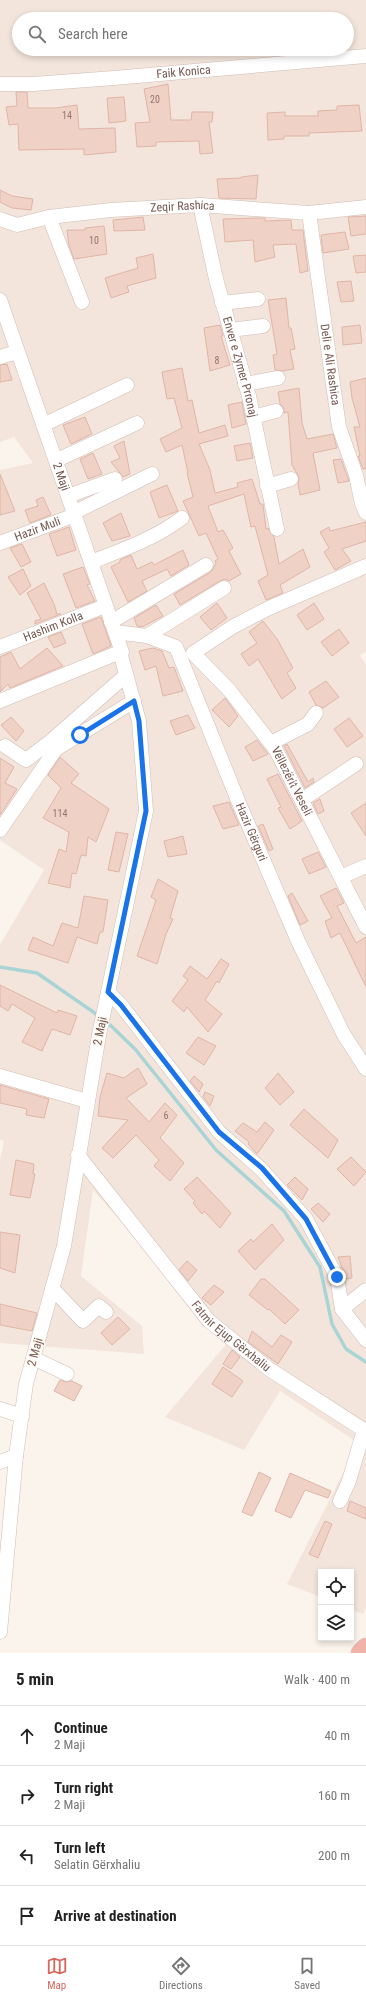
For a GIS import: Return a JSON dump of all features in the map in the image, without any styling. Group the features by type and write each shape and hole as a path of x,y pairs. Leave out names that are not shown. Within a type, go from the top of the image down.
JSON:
{"highway":[{"path":"361,1653 366,1648"}],"street":[{"name":"Faik Konica","path":"0,84 33,84 107,79 366,56"},
{"name":"Zeqir Rashica","path":"0,219 17,224 49,217 132,208 200,206 309,213 366,207"},
{"name":"Enver e Zymer Prronaj","path":"200,206 222,303 253,417 277,529"},
{"name":"Deli e Ali Rashica","path":"309,213 339,427 356,475 362,504 366,513"},
{"path":"49,217 82,302"},
{"path":"222,303 258,299"},
{"name":"2 Maji","path":"0,300 43,425 57,460 105,606 122,652 120,652 139,721 146,811 99,1035 64,1246 26,1384 16,1456 0,1632"},
{"path":"230,330 263,326"},
{"path":"0,357 17,352"},
{"path":"245,384 278,378"},
{"path":"43,425 127,385"},
{"path":"253,417 276,411"},
{"path":"57,460 137,423"},
{"name":"Hazir Muli","path":"0,543 74,514 152,474"},
{"path":"68,496 115,479"},
{"path":"267,486 291,479"},
{"path":"91,562 128,547 174,524 182,518"},
{"path":"113,627 206,565"},
{"path":"193,653 234,626 269,608 366,566"},
{"path":"147,636 224,588"},
{"name":"Hashim Kolla","path":"0,647 105,606"},
{"path":"113,627 147,636 176,647"},
{"name":"Vëllezërit Veseli","path":"176,647 193,653 230,691 271,743 302,800 366,927"},
{"name":"Hazir Gërguri","path":"176,647 298,941 344,1035 366,1069"},
{"path":"0,701 120,652"},
{"path":"5,746 26,760 51,741 126,676"},
{"path":"0,830 56,748 134,701"},
{"path":"271,743 308,724 316,714"},
{"path":"302,800 356,764"},
{"path":"341,878 366,866"},
{"path":"108,992 121,1005 219,1132 262,1168 306,1219 337,1277 342,1309 366,1340"},
{"path":"0,1076 87,1101"},
{"name":"Fatmir Ejup Gërxhaliu","path":"78,1155 209,1321 269,1369 364,1430 349,1481 340,1501"},
{"path":"52,1288 83,1321 99,1306 106,1312"},
{"path":"342,1309 366,1290"},
{"path":"33,1358 67,1374"},
{"path":"0,1409 22,1416"},
{"path":"0,1462 16,1456"}],"shaded area":[{"path":"0,0 366,0 366,652 360,655 366,665 366,1607 363,1614 354,1611 354,1569 318,1569 318,1596 287,1584 358,1443 280,1391 244,1450 165,1417 228,1342 93,1190 81,1276 142,1326 144,1354 0,1343 0,1160 4,1141 0,1140 0,945 44,870 0,840 0,470 33,463 14,437 0,442"}],"building":[{"path":"168,84 171,120 191,120 192,112 213,112 212,122 209,122 213,153 200,154 199,141 156,142 156,146 137,147 135,123 150,122 144,89"},
{"path":"16,92 27,92 28,108 56,108 77,105 79,129 115,128 116,152 84,155 84,149 19,150 18,124 9,125 6,107 17,106"},
{"path":"124,97 126,121 109,123 107,98"},
{"path":"359,105 362,131 309,133 309,136 284,136 284,139 268,140 267,113 285,112 285,116 318,116 318,111 337,110 337,106"},
{"path":"258,175 256,199 219,198 217,179 241,178"},
{"path":"0,190 12,196 33,199 31,210 12,208 0,202"},
{"path":"366,216 366,234 351,236 348,217"},
{"path":"143,217 145,230 114,231 113,220"},
{"path":"265,218 265,221 291,220 292,230 303,230 308,271 300,273 296,244 273,245 275,257 255,262 253,240 225,242 223,219"},
{"path":"104,226 107,254 74,259 69,246 67,230 85,230 85,228"},
{"path":"345,232 349,249 323,253 321,235"},
{"path":"153,254 156,278 127,286 129,292 111,298 105,278 138,268 136,258"},
{"path":"366,255 366,272 356,273 353,256"},
{"path":"351,281 354,301 341,302 337,282"},
{"path":"286,298 289,328 291,328 295,349 290,350 294,369 282,371 275,370 273,355 277,354 268,300"},
{"path":"220,325 223,336 221,336 230,365 210,371 204,328"},
{"path":"360,325 362,343 343,345 342,327"},
{"path":"7,364 12,380 0,382 0,365"},
{"path":"182,368 188,401 192,400 199,433 225,425 228,436 199,444 210,470 215,493 238,487 237,483 252,479 260,504 263,504 266,529 268,528 274,537 279,564 303,549 310,567 280,585 283,593 266,600 258,581 268,575 255,526 251,527 244,494 208,506 218,532 223,530 233,548 229,551 241,574 229,581 225,579 220,581 180,605 174,594 211,572 216,563 215,561 218,559 206,533 199,536 183,501 193,497 182,445 166,452 160,439 182,428 174,398 167,399 162,372"},
{"path":"366,378 366,469 363,469 358,456 360,456 354,427 360,427 352,398 350,382"},
{"path":"299,388 302,423 307,439 333,434 337,448 313,453 320,490 300,495 298,484 299,477 292,465 288,412 284,413 284,408 280,404 278,392"},
{"path":"242,402 246,424 232,428 228,405"},
{"path":"85,417 92,434 71,444 63,425"},
{"path":"124,441 130,474 123,477 111,462 120,458 114,446"},
{"path":"250,443 253,458 237,461 234,446"},
{"path":"93,453 102,474 88,479 80,459"},
{"path":"341,459 349,481 338,483 333,460"},
{"path":"0,474 15,511 0,515"},
{"path":"167,485 178,511 159,518 150,492"},
{"path":"43,497 51,515 30,523 25,510 38,506 36,500"},
{"path":"121,513 130,536 112,541 103,523"},
{"path":"366,522 366,541 342,549 351,561 335,570 324,552 329,548 320,532 329,527 330,531"},
{"path":"69,527 76,550 57,556 49,534"},
{"path":"22,544 31,562 21,567 10,548"},
{"path":"183,550 189,565 171,576 167,569 142,581 147,591 128,602 111,567 120,562 120,560 131,555 137,569 152,562 154,565"},
{"path":"83,567 90,584 87,585 95,601 76,608 63,574"},
{"path":"23,569 31,586 20,595 8,577"},
{"path":"44,583 57,614 61,614 35,624 35,621 41,619 27,593"},
{"path":"217,603 227,618 211,630 200,617"},
{"path":"314,603 324,619 307,630 297,615"},
{"path":"156,605 163,616 142,627 137,626 134,618"},
{"path":"101,617 111,646 93,654 82,624"},
{"path":"263,621 277,639 293,668 287,673 296,688 282,699 258,659 249,666 241,654 257,643 249,632"},
{"path":"339,629 349,643 332,656 321,642"},
{"path":"61,632 66,643 54,648 48,637"},
{"path":"47,648 63,666 10,688 8,684 0,692 0,657 11,652 20,669"},
{"path":"153,648 162,651 169,668 174,667 183,691 163,696 156,666 145,670 139,651"},
{"path":"326,681 339,697 323,708 316,705 309,692"},
{"path":"225,698 238,716 229,727 212,710"},
{"path":"188,715 195,728 176,735 170,721"},
{"path":"11,717 24,731 16,741 1,725"},
{"path":"349,718 363,736 347,747 334,729"},
{"path":"257,740 268,754 253,761 245,747"},
{"path":"287,744 308,782 313,778 314,782 305,788 284,746"},
{"path":"60,757 79,774 71,783 109,809 96,842 88,837 86,856 81,855 76,874 72,873 70,888 48,883 59,849 66,852 69,832 43,818 61,788 48,775"},
{"path":"0,758 14,767 5,783 17,789 0,815"},
{"path":"278,774 302,821 290,829 278,808 281,807 267,779"},
{"path":"320,799 324,811 318,814 313,803"},
{"path":"229,802 239,825 223,829 213,806"},
{"path":"366,803 366,836 351,813"},
{"path":"263,824 273,849 269,851 258,826"},
{"path":"116,832 128,834 119,872 108,870"},
{"path":"183,836 187,854 168,857 164,841"},
{"path":"318,852 326,867 309,874 302,859"},
{"path":"158,879 178,891 170,918 173,919 166,934 157,964 137,956 156,900 151,897"},
{"path":"336,888 344,903 337,906 356,943 366,937 366,987 340,933 331,938 325,921 332,918 320,896"},
{"path":"292,893 308,921 300,925 288,896"},
{"path":"84,896 108,900 103,932 100,932 97,944 77,937 68,963 28,950 33,937 53,946 62,923 78,928"},
{"path":"221,959 229,964 219,983 217,981 205,1000 222,1014 208,1032 187,1007 184,1012 172,1001 188,980 183,976 190,966 207,979"},
{"path":"0,985 57,1013 58,1010 77,1016 70,1035 52,1029 42,1051 22,1042 35,1018 12,1004 8,1011 0,1006"},
{"path":"198,1037 216,1046 204,1065 186,1053"},
{"path":"138,1068 147,1084 126,1098 149,1122 165,1103 177,1115 160,1138 184,1163 170,1181 154,1166 159,1160 136,1135 113,1158 102,1148 128,1120 98,1116 100,1097 107,1073 124,1078"},
{"path":"278,1073 294,1092 280,1105 265,1088"},
{"path":"194,1076 203,1084 199,1092 190,1081"},
{"path":"0,1085 49,1099 44,1118 26,1115 27,1109 0,1103"},
{"path":"205,1092 214,1096 210,1106 203,1097"},
{"path":"304,1109 338,1140 328,1158 290,1125"},
{"path":"265,1122 274,1130 257,1154 248,1144 249,1142 235,1131 243,1123 257,1132"},
{"path":"351,1157 366,1172 354,1186 337,1169"},
{"path":"16,1160 34,1164 33,1174 35,1174 30,1198 10,1195"},
{"path":"197,1177 231,1213 220,1228 204,1211 202,1214 193,1203 195,1201 184,1189"},
{"path":"295,1177 308,1189 302,1200 287,1185"},
{"path":"318,1203 330,1214 323,1222 311,1209"},
{"path":"272,1224 284,1240 255,1270 238,1251 251,1239 253,1242"},
{"path":"0,1232 20,1235 15,1273 0,1268"},
{"path":"350,1256 352,1278 346,1279 338,1257"},
{"path":"187,1261 197,1270 188,1281 179,1270"},
{"path":"261,1279 265,1279 299,1310 285,1324 269,1309 268,1310 249,1295"},
{"path":"214,1285 224,1292 211,1305 202,1298"},
{"path":"0,1304 37,1313 32,1331 0,1325"},
{"path":"118,1317 130,1329 112,1345 101,1333"},
{"path":"252,1331 272,1347 281,1335 292,1342 278,1364 248,1342"},
{"path":"232,1350 240,1357 231,1369 223,1364"},
{"path":"223,1367 243,1381 232,1397 212,1384"},
{"path":"60,1380 67,1382 72,1381 82,1386 74,1401 54,1391"},
{"path":"259,1472 271,1478 252,1516 242,1512"},
{"path":"290,1473 331,1491 328,1498 305,1490 291,1518 275,1511"},
{"path":"350,1501 366,1508 366,1519 347,1511"},
{"path":"325,1521 332,1524 318,1558 309,1554"}],"waterway":[{"path":"0,967 37,973 99,1016"},
{"path":"106,1021 135,1049 216,1150 284,1211 320,1267 332,1324 346,1349 366,1362"}],"route":[{"path":"80,735 134,701 139,721 146,811 108,992 121,1005 219,1132 262,1168 306,1219 337,1277"}]}
